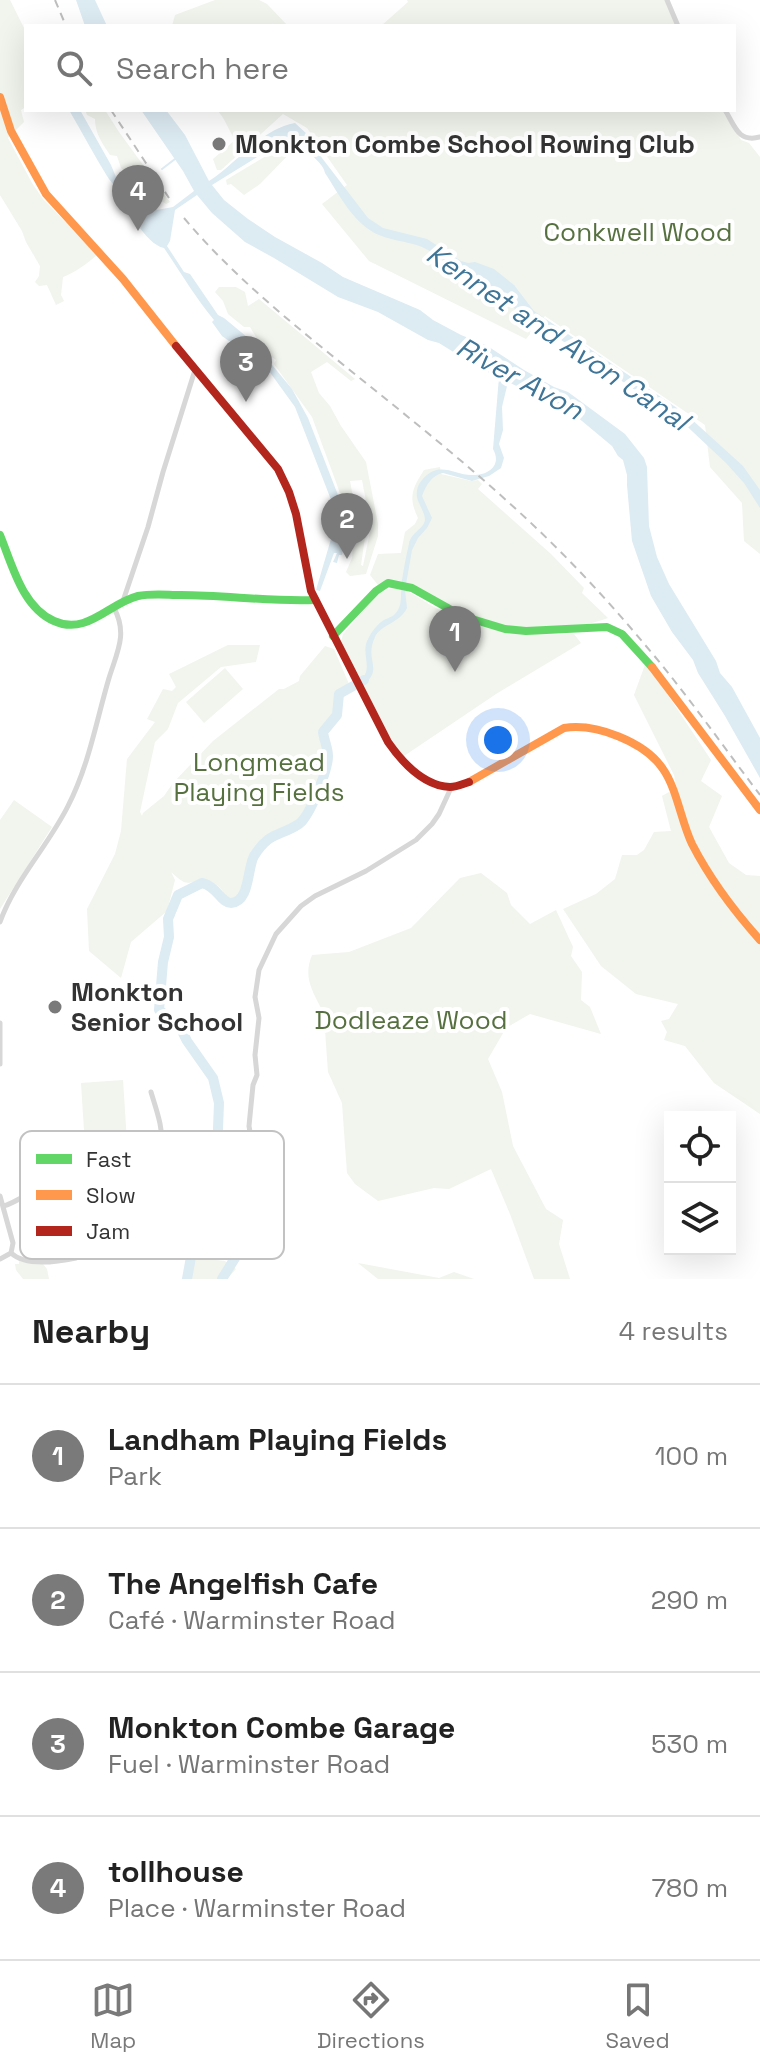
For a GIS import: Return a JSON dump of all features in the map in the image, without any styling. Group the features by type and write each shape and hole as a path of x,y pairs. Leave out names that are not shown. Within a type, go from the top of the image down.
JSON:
{"main road":[{"path":"0,97 11,131 42,188 123,279 258,442 282,476 296,514 311,597 397,755 412,770 435,784 452,787 469,782 564,728 596,728 637,745 654,757 665,772 689,840 730,905 760,940"},
{"path":"0,535 28,598 42,615 61,623 83,624 123,601 142,595 203,594 292,601 311,597"},
{"path":"333,636 385,585 402,585 455,613 488,625 526,631 599,626 615,629 647,660 760,810"}],"street":[{"path":"667,0 677,24"},
{"path":"726,112 741,136 750,139 760,137"},
{"path":"123,601 195,369"},
{"path":"0,922 12,896 69,805 90,755 119,648 121,620 114,608"},
{"path":"250,1131 253,1085 257,1075 255,1055 259,1018 255,997 259,970 276,934 289,917 315,896 366,871 416,840 439,814 452,787"},
{"path":"0,1023 0,1064"},
{"path":"151,1092 161,1131"},
{"path":"0,1196 13,1243 11,1253"},
{"path":"4,1206 20,1198"},
{"path":"11,1253 19,1259 37,1261 71,1259"},
{"path":"0,1259 11,1253"}],"green space":[{"path":"0,0 10,0 24,28 24,108 21,110 24,122 8,138 43,199 97,255 63,277 61,295 64,301 56,305 47,285 39,286 35,282 40,266 0,195"},
{"path":"215,0 259,0 286,24 173,24 175,15"},
{"path":"666,0 677,24 383,24 408,2"},
{"path":"86,112 106,112 170,202 166,204 156,199 142,205 125,193 128,174 121,168 117,156 110,155 102,142 95,119"},
{"name":"Conkwell Wood","path":"218,112 724,112 741,140 749,143 760,157 760,554 744,541 742,503 710,467 705,425 545,316 526,339 369,261 322,204 347,185 307,128 283,114 221,170 217,170 213,159 235,140"},
{"path":"286,144 295,148 260,184 244,195 231,184 227,185 226,180"},
{"path":"219,287 236,287 245,292 248,306 259,299 355,379 351,381 327,362 311,372 319,393 366,462 378,536 366,574 350,576 346,572 353,546 345,525 343,502 312,417 274,364 276,360 265,352 250,327 244,327 228,314 215,292","holes":["362,480 371,527 363,566 365,537 360,536 350,481"]},
{"path":"440,467 441,474 478,480 482,484 478,489 551,554 584,588 582,593 608,618 561,628 510,627 461,613 402,581 391,580 378,585 370,575 378,554 401,553 405,532 418,518 412,499 417,483 424,470"},
{"path":"396,587 476,625 517,633 574,634 581,643 496,694 404,756 394,745 341,642 343,634 380,592"},
{"name":"Longmead Playing Fields","path":"228,645 260,645 256,662 221,667 178,703 168,729 155,742 140,812 142,816 213,741 279,689 299,681 325,646 334,649 349,684 335,695 334,715 319,735 328,762 303,820 262,843 252,856 242,889 234,898 225,896 219,887 209,881 204,879 186,883 171,872 175,880 167,911 131,942 121,978 89,951 87,909 115,854 121,831 127,759 155,722 147,719 163,689 172,691 176,687 169,674"},
{"path":"646,662 711,760 701,781 722,796 709,827 729,863 746,875 760,876 760,1114 714,1083 685,1046 664,1040 667,1032 661,1021 669,1019 678,1004 636,994 601,966 563,909 596,894 615,879 622,855 637,855 644,850 654,832 671,831 662,796 669,792 680,803 674,775 634,695"},
{"path":"225,668 243,689 204,723 186,702"},
{"path":"14,800 52,827 0,909 0,820"},
{"name":"Dodleaze Wood","path":"481,873 507,893 511,905 530,924 556,910 573,947 571,956 582,972 581,1000 590,1007 601,1034 530,1014 506,1028 488,1059 502,1092 513,1146 546,1209 563,1220 559,1244 570,1279 534,1279 491,1169 449,1189 434,1188 378,1201 355,1184 347,1173 342,1103 328,1072 325,1030 319,1024 322,1010 309,977 312,955 349,952 411,928 460,878"},
{"path":"123,1080 126,1131 84,1131 81,1083"},
{"path":"191,1259 225,1261 236,1269 227,1279 187,1279"},
{"path":"19,1261 43,1264 49,1279 23,1279 16,1270 15,1264"},
{"path":"358,1263 439,1278 454,1272 474,1279 378,1279"}],"water":[{"path":"76,0 95,0 106,24 84,24"},
{"path":"70,112 81,112 120,187 141,208 151,211 173,207 194,191 142,112 168,112 185,135 209,181 260,139 295,123 308,135 368,218 383,228 427,239 461,261 494,269 514,285 534,311 677,408 679,413 689,417 743,466 760,490 760,508 726,463 676,416 428,250 379,235 362,224 320,164 296,142 283,141 212,185 224,200 275,237 343,277 420,310 461,335 486,345 524,370 568,392 625,434 644,458 647,467 649,526 657,557 669,584 760,738 760,778 693,660 651,596 632,541 623,460 612,446 570,411 508,382 502,407 503,430 499,444 504,458 501,468 472,481 443,473 428,484 422,496 432,518 412,550 405,590 407,608 375,637 371,653 372,676 359,687 357,682 367,670 365,650 369,637 400,607 409,544 425,520 417,497 419,484 435,470 479,475 495,464 493,449 499,377 483,370 464,355 428,340 378,312 338,297 245,242 197,195 175,210 167,246 218,315 253,342 292,389 308,418 338,495 340,539 344,546 342,555 339,555 337,563 333,562 337,553 334,553 320,591 316,590 331,539 335,510 295,407 256,353 222,336 164,248 150,240 102,168"}],"waterway":[{"path":"162,169 175,159"},
{"path":"133,189 149,178"},
{"path":"218,1131 219,1103 213,1078 179,1025 159,1010 163,962 169,937 168,919 178,895 202,883 227,902 242,897 254,856 260,848 270,838 299,824 308,812 325,771 328,756 323,732 337,715 339,694 364,680"},
{"path":"187,1279 191,1259"},
{"path":"222,1279 234,1259"}],"railway":[{"path":"55,0 65,24"},
{"path":"112,112 169,198"},
{"path":"184,218 272,306 471,470 551,542 661,664 760,795"}],"traffic: fast":[{"path":"0,535 14,571 34,606 54,621 66,625 87,622 127,600 143,595 315,600"},
{"path":"333,636 376,591 388,583 412,588 462,616 505,629 526,631 607,627 622,634 652,667"}],"traffic: slow":[{"path":"0,97 11,131 46,194 123,279 176,346"},
{"path":"652,667 760,810"},
{"path":"469,782 564,728 590,728 632,743 655,759 663,769 699,857 723,894 760,940"}],"traffic: jam":[{"path":"176,346 278,469 296,514 311,591 388,742 422,778 450,787 469,782"}],"place":[{"name":"Monkton Combe School Rowing Club","path":"219,144"},
{"name":"tollhouse","path":"138,231"},
{"name":"Monkton Combe Garage","path":"246,402"},
{"name":"The Angelfish Cafe","path":"347,559"},
{"name":"Landham Playing Fields","path":"455,672"},
{"name":"Monkton Senior School","path":"55,1007"}],"water label":[{"name":"Kennet and Avon Canal","path":"558,337"},
{"name":"River Avon","path":"520,378"}]}
